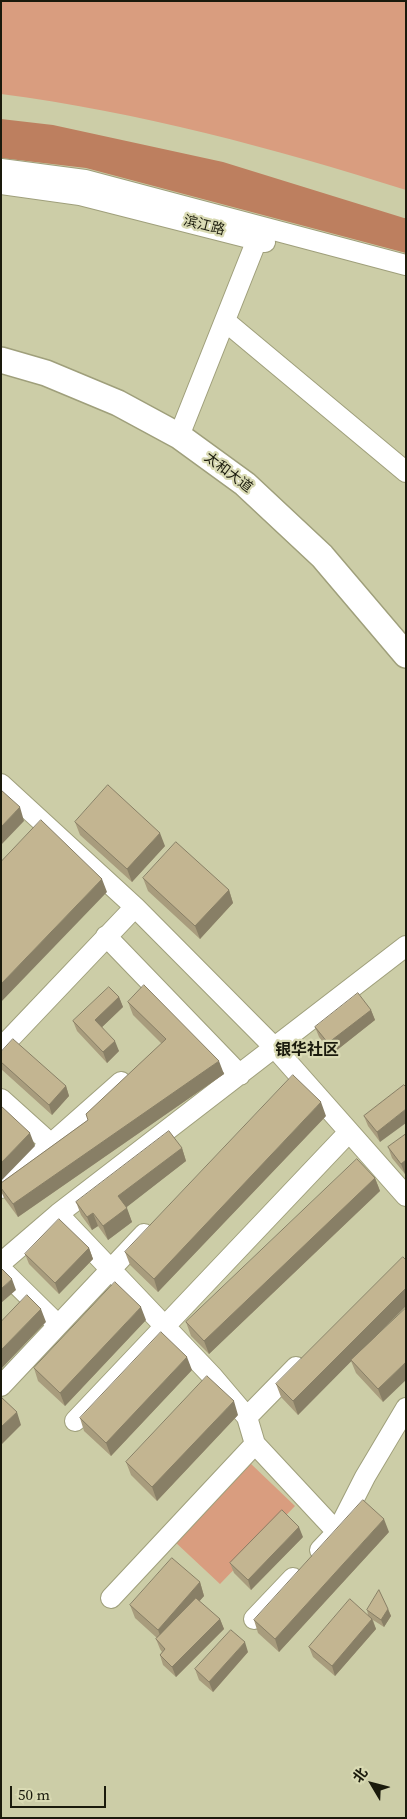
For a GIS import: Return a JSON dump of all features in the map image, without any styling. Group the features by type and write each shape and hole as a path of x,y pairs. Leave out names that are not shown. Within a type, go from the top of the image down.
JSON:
{"main road":[{"name":"太和大道","path":"1,343 88,376 160,410 181,431 245,484 322,556 406,656"},
{"name":"太和大道","path":"1,360 46,373 181,431 227,454 283,499 341,559 406,636"}],"street":[{"path":"1,169 85,180 260,233 406,265"},
{"name":"滨江路","path":"1,184 80,195 260,233 406,278"},
{"path":"181,431 260,233"},
{"path":"225,321 406,472"},
{"path":"1,784 40,832 135,907 275,1048 291,1080 349,1132 406,1196"},
{"path":"1,1048 135,907"},
{"path":"106,936 240,1075"},
{"path":"1,1263 58,1214 406,946"},
{"path":"1,1188 138,1067"},
{"path":"1,1099 51,1144"},
{"path":"74,1421 167,1326 349,1132"},
{"path":"58,1214 167,1326 206,1384 247,1417 254,1444 337,1532"},
{"path":"1,1386 158,1220"},
{"path":"1,1269 27,1306 58,1325"},
{"path":"247,1417 309,1353"},
{"path":"254,1618 337,1532 365,1477 406,1408"},
{"path":"111,1598 254,1444"}],"shaded area":[{"path":"1,1 406,1 406,190 256,146 155,121 1,94"},
{"path":"1,119 53,125 223,162 406,218 406,253 86,168 1,158"},
{"path":"249,1462 295,1506 220,1584 174,1541"}],"building":[{"path":"108,785 160,833 127,869 75,822"},
{"path":"1,790 20,807 1,827"},
{"path":"41,820 102,879 1,984 1,862"},
{"path":"176,842 229,890 195,926 143,878"},
{"path":"144,985 219,1061 13,1204 1,1188 1,1183 88,1120 86,1114 166,1039 128,1002"},
{"path":"109,987 119,997 95,1020 115,1041 103,1052 73,1021"},
{"path":"358,993 371,1010 328,1043 315,1027"},
{"path":"13,1039 66,1086 49,1105 1,1062 1,1052"},
{"path":"293,1075 321,1102 154,1279 125,1252"},
{"path":"404,1085 406,1087 406,1109 377,1132 364,1116"},
{"path":"1,1106 30,1133 1,1163"},
{"path":"169,1131 182,1148 118,1196 127,1208 103,1226 93,1213 87,1217 76,1202"},
{"path":"406,1134 406,1160 401,1164 388,1147"},
{"path":"357,1159 375,1178 204,1341 186,1322"},
{"path":"59,1219 89,1248 55,1283 25,1254"},
{"path":"403,1257 406,1260 406,1288 293,1401 276,1384"},
{"path":"1,1268 12,1279 1,1289"},
{"path":"115,1282 141,1307 60,1393 34,1368"},
{"path":"27,1295 41,1309 1,1350 1,1322"},
{"path":"406,1308 406,1362 378,1389 351,1360"},
{"path":"161,1332 187,1357 106,1443 80,1418"},
{"path":"207,1376 234,1401 152,1487 126,1462"},
{"path":"1,1397 17,1412 1,1427"},
{"path":"363,1500 384,1519 275,1639 254,1620"},
{"path":"282,1510 299,1527 248,1580 230,1563"},
{"path":"172,1558 200,1582 158,1630 130,1605"},
{"path":"379,1590 388,1609 381,1620 367,1610"},
{"path":"196,1598 220,1619 172,1667 160,1655 165,1649 156,1639"},
{"path":"350,1599 372,1619 332,1666 309,1647"},
{"path":"231,1630 245,1642 209,1682 195,1669"}],"district":[{"name":"银华社区","path":"307,1051"}]}
